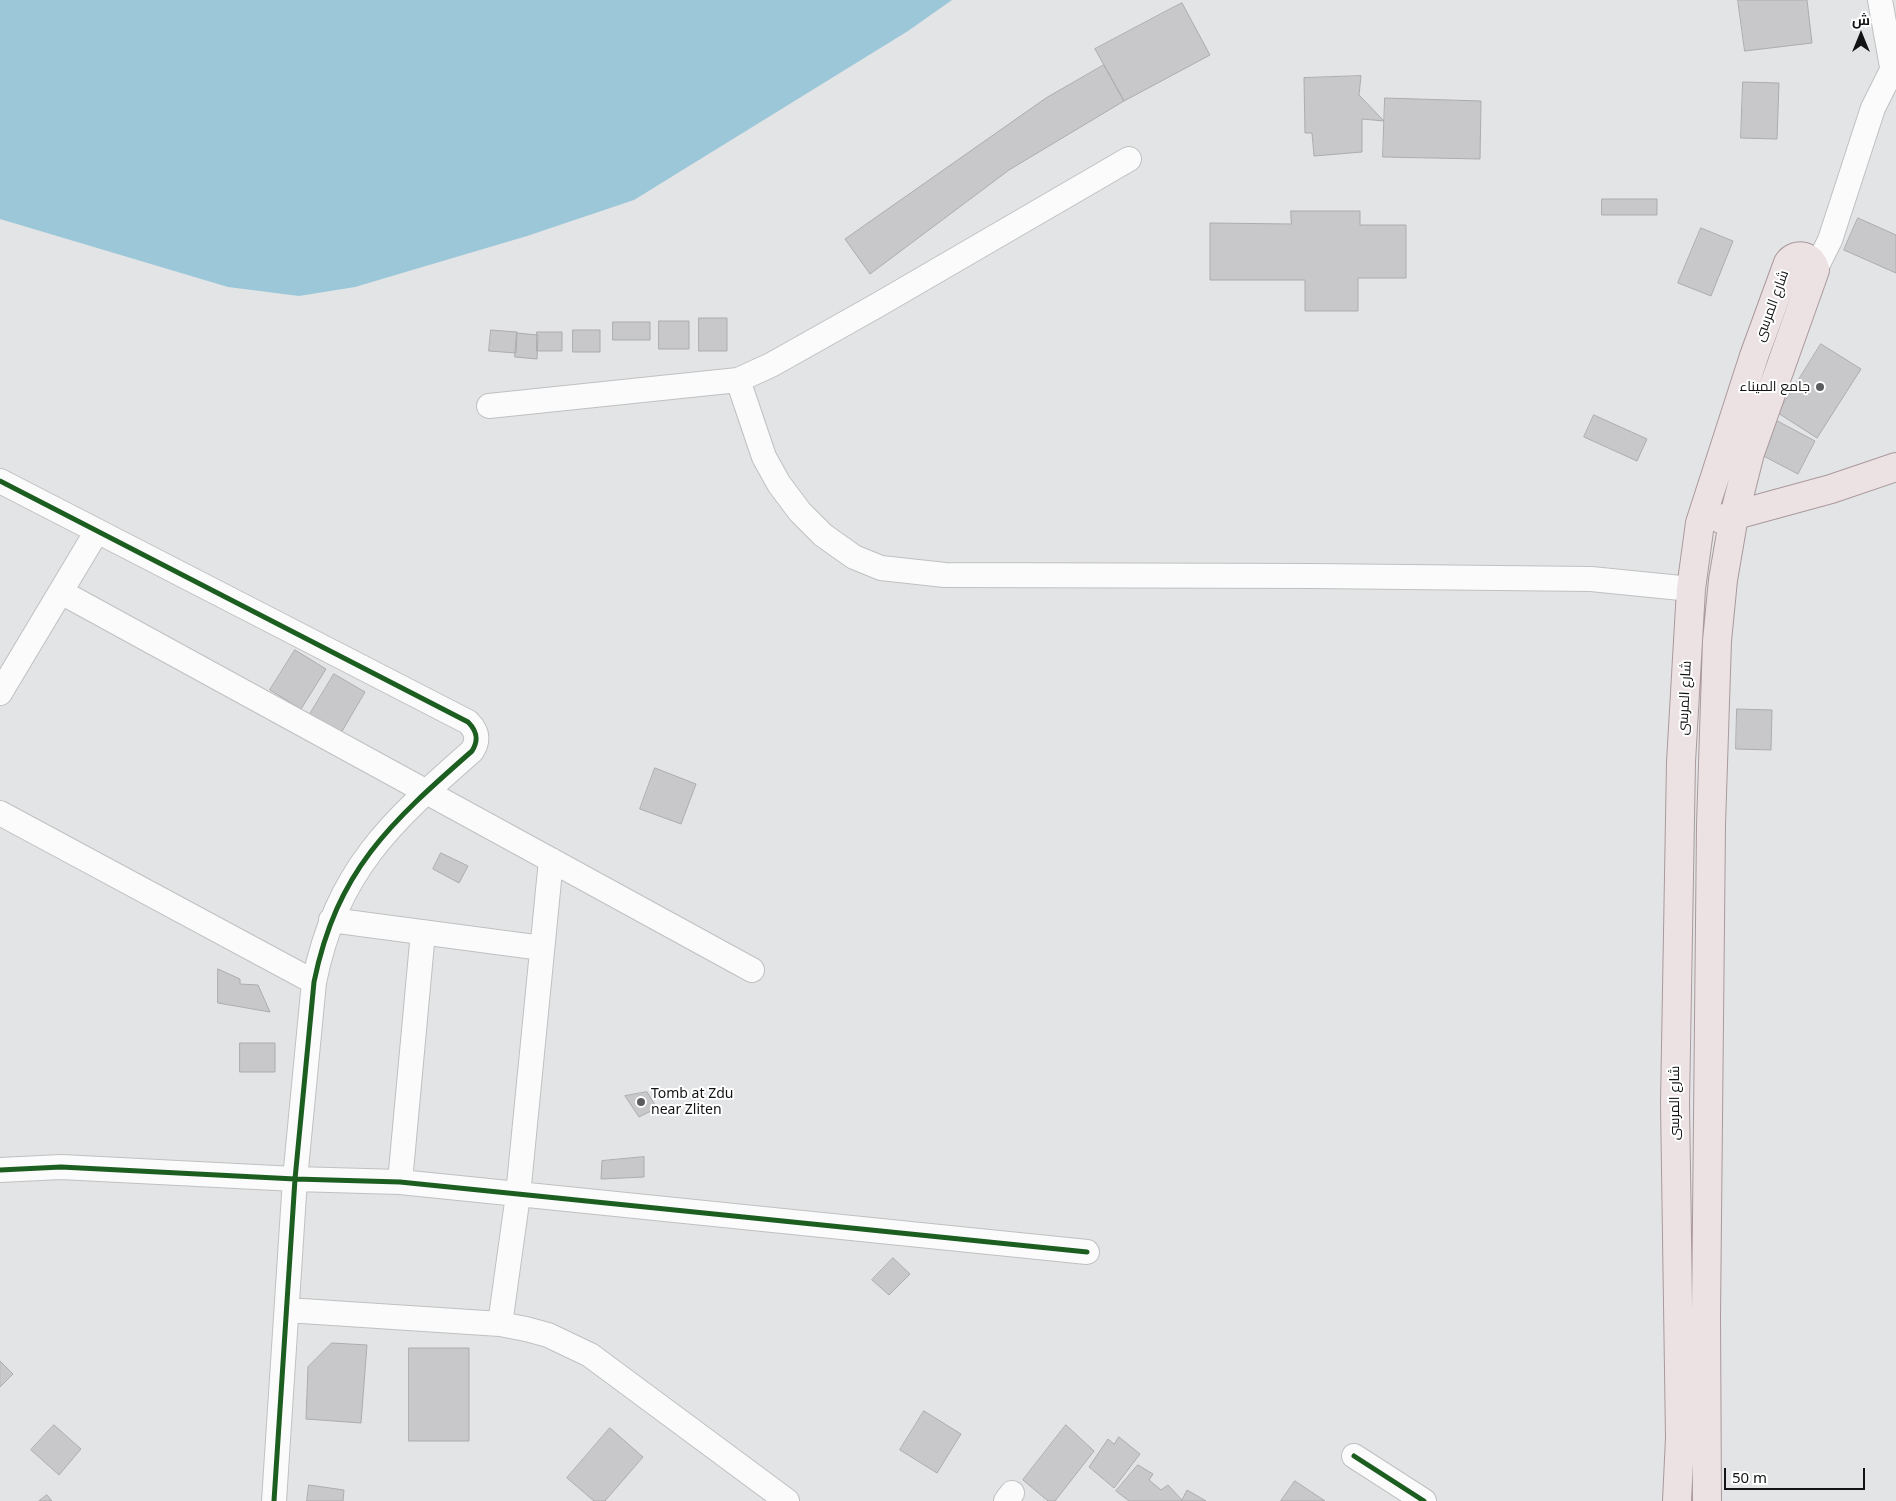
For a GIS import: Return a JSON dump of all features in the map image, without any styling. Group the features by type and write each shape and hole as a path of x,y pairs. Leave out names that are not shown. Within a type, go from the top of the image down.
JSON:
{"main road":[{"name":"شارع المرسى","path":"1677,1501 1680,1438 1675,1103 1681,762 1691,589 1700,523 1754,356 1788,263 1795,256 1807,258 1814,265 1815,270 1750,453 1734,516 1723,580 1715,675 1711,824 1706,1316 1707,1501"},
{"path":"1700,523 1734,516 1847,484 1896,467"}],"street":[{"path":"1815,270 1830,240 1866,128 1894,65 1880,0"},
{"path":"489,406 738,380 771,366 1129,159"},
{"path":"738,380 764,457 778,484 800,512 823,535 854,557 882,568 945,575 1591,579 1691,589"},
{"path":"0,481 468,722 472,726 476,737 472,751 426,792 373,846 357,870 331,920 318,961 314,982 295,1179 274,1501"},
{"path":"0,693 97,531"},
{"path":"60,592 752,970"},
{"path":"0,813 314,982"},
{"path":"500,1324 518,1195 551,860"},
{"path":"331,920 542,948"},
{"path":"400,1182 423,932"},
{"path":"0,1170 61,1167 295,1179 400,1182 1087,1252"},
{"path":"287,1310 500,1324 548,1336 590,1355 787,1501"},
{"path":"1354,1456 1424,1501"}],"water":[{"path":"0,0 952,0 908,31 634,200 527,236 355,287 299,296 228,287 0,219"}],"building":[{"path":"1738,0 1807,0 1812,43 1745,51"},
{"path":"1182,3 1210,55 1124,101 1095,49"},
{"path":"1104,65 1124,101 1009,170 870,274 845,239 1046,98"},
{"path":"1361,76 1359,95 1384,121 1362,119 1362,152 1314,156 1312,133 1305,133 1304,78"},
{"path":"1743,82 1779,83 1777,139 1741,138"},
{"path":"1385,98 1481,101 1480,159 1383,157"},
{"path":"1602,199 1657,199 1657,215 1602,215"},
{"path":"1291,211 1360,211 1360,225 1406,225 1406,278 1358,278 1358,311 1305,311 1305,280 1210,280 1210,223 1291,224"},
{"path":"1858,218 1896,235 1896,273 1844,250"},
{"path":"1701,228 1733,241 1711,296 1678,283"},
{"path":"699,318 727,318 727,351 699,351"},
{"path":"659,321 689,321 689,349 659,349"},
{"path":"613,322 650,322 650,340 613,340"},
{"path":"491,330 517,332 516,353 489,351"},
{"path":"573,330 600,330 600,352 573,352"},
{"path":"537,332 562,332 562,351 537,351"},
{"path":"517,333 538,335 537,359 515,357"},
{"path":"1821,344 1861,369 1817,438 1778,413"},
{"path":"1594,415 1647,439 1637,461 1584,437"},
{"path":"1770,417 1815,441 1798,474 1752,450"},
{"path":"295,650 326,669 301,709 270,690"},
{"path":"334,674 365,692 341,733 310,714"},
{"path":"1737,709 1772,710 1771,750 1736,749"},
{"path":"655,768 696,784 681,824 640,809"},
{"path":"441,853 468,866 459,883 433,869"},
{"path":"218,969 240,979 240,984 258,985 270,1012 218,1003"},
{"path":"240,1043 275,1043 275,1072 240,1072"},
{"name":"Tomb at Zdu near Zliten","path":"647,1092 657,1108 639,1117 625,1096"},
{"path":"644,1157 644,1177 601,1179 602,1161"},
{"path":"893,1258 910,1274 889,1295 872,1280"},
{"path":"332,1343 367,1345 361,1423 306,1419 308,1367"},
{"path":"409,1348 469,1348 469,1441 409,1441"},
{"path":"0,1361 13,1374 0,1387"},
{"path":"924,1411 961,1434 937,1473 900,1450"},
{"path":"54,1425 81,1449 59,1475 31,1450"},
{"path":"1066,1425 1094,1451 1055,1501 1048,1501 1023,1480"},
{"path":"610,1428 643,1457 605,1501 594,1501 567,1478"},
{"path":"1119,1437 1140,1454 1114,1488 1089,1467 1108,1439 1114,1444"},
{"path":"1138,1465 1153,1474 1149,1480 1161,1490 1168,1485 1182,1500 1187,1490 1206,1501 1129,1501 1116,1491"},
{"path":"1295,1481 1325,1501 1281,1501"},
{"path":"309,1485 344,1490 343,1501 307,1501"},
{"path":"47,1495 52,1501 39,1501"}],"cycle path":[{"path":"0,481 468,722 475,732 476,743 472,751 416,802 392,826 371,852 352,879 337,909 324,943 314,982 295,1179 274,1501"},
{"path":"0,1170 61,1167 295,1179 400,1182 1087,1252"},
{"path":"1354,1456 1424,1501"}],"place":[{"name":"جامع الميناء","path":"1820,387"},
{"name":"Tomb at Zdu near Zliten","path":"641,1102"}]}
